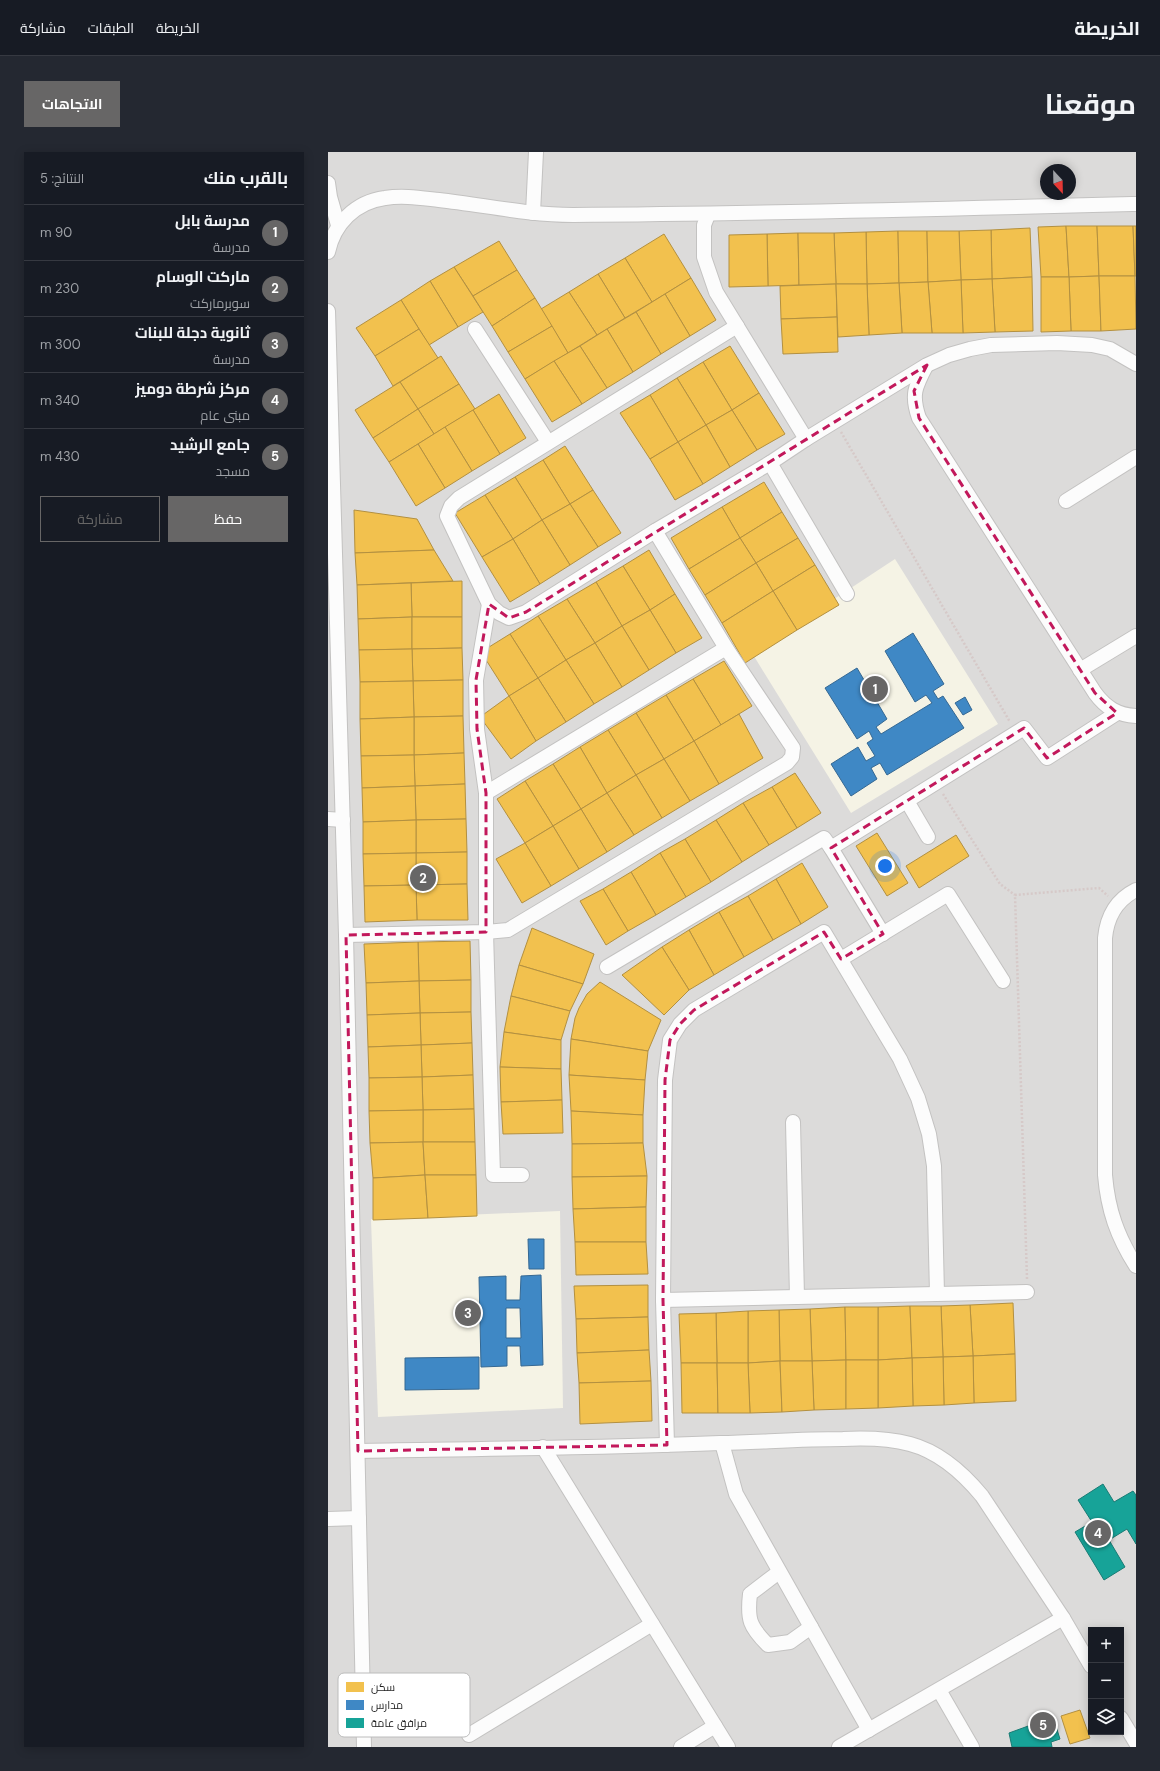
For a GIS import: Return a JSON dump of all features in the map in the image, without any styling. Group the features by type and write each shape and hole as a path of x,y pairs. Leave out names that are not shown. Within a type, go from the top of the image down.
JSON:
{"street":[{"path":"533,213 536,152"},
{"path":"328,183 330,197 338,225"},
{"path":"328,252 338,225 351,212 367,202 390,198 430,199 533,213 573,215 708,215 1136,204"},
{"path":"708,215 704,225 704,257 716,292 806,439"},
{"path":"328,311 346,935 362,1673"},
{"path":"737,326 459,498 452,506 447,516 489,604 499,613 509,618 526,612 655,531 770,463 806,439 927,365 970,349 991,345 1057,343 1092,345 1110,349 1136,364"},
{"path":"475,329 548,442"},
{"path":"927,365 914,391 914,400 919,418 1080,670 1104,704 1116,713 1136,716"},
{"path":"1066,501 1136,457"},
{"path":"770,463 847,594"},
{"path":"346,935 486,932 508,930 787,763 792,758 793,748 726,648 655,531"},
{"path":"489,604 476,680 477,729 486,793 486,932 493,1175 522,1174"},
{"path":"1080,670 1136,636"},
{"path":"486,793 726,648"},
{"path":"831,848 1024,728 1047,758 1116,713"},
{"path":"907,800 928,837"},
{"path":"328,819 343,820"},
{"path":"607,967 824,838 883,934"},
{"path":"1136,890 1117,905 1108,919 1105,938 1105,1175 1110,1211 1116,1230 1136,1266"},
{"path":"841,959 948,894 1002,981"},
{"path":"667,1445 663,1300 665,1080 670,1040 680,1024 694,1010 824,932 900,1059 918,1098 929,1134 934,1166 937,1294"},
{"path":"793,1122 797,1297"},
{"path":"663,1300 1027,1292"},
{"path":"358,1451 667,1445 865,1438 896,1441 909,1444 927,1451 961,1473 982,1496 1063,1618 1089,1663"},
{"path":"722,1443 736,1494 869,1730"},
{"path":"543,1447 728,1747"},
{"path":"328,1519 359,1518"},
{"path":"780,1572 750,1594 748,1610 754,1630 768,1644 790,1642 811,1627"},
{"path":"839,1747 1063,1618"},
{"path":"470,1735 652,1624"},
{"path":"939,1690 972,1747"},
{"path":"1124,1723 1136,1743"},
{"path":"681,1747 715,1726"},
{"path":"364,1737 364,1747"}],"path":[{"path":"835,421 1016,733"},
{"path":"936,783 1000,884 1015,896 1099,888 1117,905"},
{"path":"1015,896 1027,1292"}],"highlighted area":[{"path":"927,365 914,391 919,418 1095,693 1117,713 1047,758 1024,728 831,848 883,934 841,959 824,932 694,1010 680,1024 670,1040 665,1080 663,1300 667,1445 358,1451 346,935 486,932 486,793 477,729 476,680 489,604 509,618 526,612"}],"shaded area":[{"path":"328,152 1136,152 1136,1747 328,1747"},
{"path":"895,559 998,724 851,813 752,653"},
{"path":"560,1211 563,1408 378,1417 371,1219"}],"building: سكن":[{"path":"1066,226 1069,277 1041,277 1038,227"},
{"path":"1066,226 1097,226 1099,276 1069,277"},
{"path":"1097,226 1133,226 1135,276 1099,276"},
{"path":"1133,226 1136,226 1136,276 1135,276"},
{"path":"1030,228 1032,277 992,279 991,230"},
{"path":"991,230 992,279 961,280 959,231"},
{"path":"898,231 899,283 867,284 866,232"},
{"path":"898,231 927,231 928,282 899,283"},
{"path":"927,231 959,231 961,280 928,282"},
{"path":"866,232 867,284 836,284 834,233"},
{"path":"798,233 799,285 768,286 767,234"},
{"path":"798,233 834,233 836,284 799,285"},
{"path":"664,234 691,278 652,302 625,258"},
{"path":"767,234 768,286 729,287 729,235"},
{"path":"499,241 517,270 473,296 454,267"},
{"path":"625,258 652,302 625,318 598,274"},
{"path":"454,267 483,312 458,327 430,281"},
{"path":"517,270 535,298 492,326 473,296"},
{"path":"598,274 625,318 597,335 569,292"},
{"path":"1099,276 1101,331 1071,331 1069,277"},
{"path":"1099,276 1135,276 1136,329 1101,331"},
{"path":"1032,277 1033,331 995,332 992,279"},
{"path":"1041,277 1069,277 1071,331 1041,332"},
{"path":"691,278 716,320 690,336 665,294"},
{"path":"992,279 995,332 963,333 961,280"},
{"path":"961,280 963,333 932,333 928,282"},
{"path":"430,281 458,327 429,345 401,300"},
{"path":"928,282 932,333 902,333 899,283"},
{"path":"899,283 902,333 869,335 867,284"},
{"path":"836,284 837,317 781,319 780,286"},
{"path":"836,284 867,284 869,335 838,337"},
{"path":"569,292 597,335 568,353 541,309"},
{"path":"665,294 690,336 661,354 636,312"},
{"path":"535,298 552,326 508,352 492,326"},
{"path":"401,300 419,329 375,356 356,328"},
{"path":"636,312 661,354 633,372 607,329"},
{"path":"837,317 838,352 783,354 781,319"},
{"path":"552,326 568,353 525,379 508,352"},
{"path":"419,329 438,358 393,386 375,356"},
{"path":"607,329 633,372 607,388 580,346"},
{"path":"580,346 607,388 582,404 554,361"},
{"path":"730,346 759,393 732,410 703,362"},
{"path":"441,356 459,384 418,409 400,382"},
{"path":"554,361 582,404 552,422 525,379"},
{"path":"703,362 732,410 706,425 677,378"},
{"path":"677,378 706,425 678,442 650,395"},
{"path":"400,382 418,409 373,438 355,410"},
{"path":"459,384 475,409 434,434 418,409"},
{"path":"759,393 785,434 757,450 732,410"},
{"path":"499,394 526,438 500,454 473,410"},
{"path":"650,395 678,442 650,459 620,413"},
{"path":"418,409 434,434 389,462 373,438"},
{"path":"473,410 500,454 472,471 445,427"},
{"path":"732,410 757,450 730,467 706,425"},
{"path":"706,425 730,467 703,484 678,442"},
{"path":"445,427 472,471 445,488 418,444"},
{"path":"678,442 703,484 675,500 650,459"},
{"path":"418,444 445,488 416,506 389,462"},
{"path":"565,446 593,490 570,504 543,460"},
{"path":"543,460 570,504 542,520 515,477"},
{"path":"515,477 542,520 513,539 485,495"},
{"path":"764,482 782,512 740,538 722,507"},
{"path":"593,490 621,533 598,547 570,504"},
{"path":"485,495 513,539 482,557 455,513"},
{"path":"570,504 598,547 570,565 542,520"},
{"path":"722,507 740,538 689,569 671,538"},
{"path":"354,510 417,519 434,550 355,553"},
{"path":"782,512 798,538 756,563 740,538"},
{"path":"542,520 570,565 540,584 513,539"},
{"path":"740,538 756,563 705,595 689,569"},
{"path":"798,538 815,565 773,591 756,563"},
{"path":"513,539 540,584 510,602 482,557"},
{"path":"434,550 453,581 357,585 355,553"},
{"path":"649,550 675,594 650,610 623,566"},
{"path":"756,563 773,591 722,623 705,595"},
{"path":"815,565 839,605 797,630 773,591"},
{"path":"623,566 650,610 622,626 596,582"},
{"path":"462,581 462,617 412,617 411,583"},
{"path":"596,582 622,626 595,643 567,599"},
{"path":"411,583 412,617 358,619 357,585"},
{"path":"773,591 797,630 745,663 722,623"},
{"path":"675,594 702,638 676,653 650,610"},
{"path":"567,599 595,643 566,660 538,616"},
{"path":"650,610 676,653 649,670 622,626"},
{"path":"538,616 566,660 538,678 510,634"},
{"path":"412,617 412,649 359,650 358,619"},
{"path":"412,617 462,617 462,648 412,649"},
{"path":"622,626 649,670 622,687 595,643"},
{"path":"510,634 538,678 509,696 481,652"},
{"path":"595,643 622,687 594,704 566,660"},
{"path":"462,648 463,680 413,681 412,649"},
{"path":"412,649 413,681 360,682 359,650"},
{"path":"566,660 594,704 566,722 538,678"},
{"path":"724,661 752,706 721,725 693,679"},
{"path":"538,678 566,722 536,741 509,696"},
{"path":"693,679 721,725 694,741 666,695"},
{"path":"463,680 463,716 414,717 413,681"},
{"path":"413,681 414,717 360,719 360,682"},
{"path":"666,695 694,741 664,759 636,713"},
{"path":"509,696 536,741 511,759 480,717"},
{"path":"636,713 664,759 636,775 608,730"},
{"path":"739,714 763,758 719,784 694,741"},
{"path":"463,716 464,753 414,755 414,717"},
{"path":"414,717 414,755 361,756 360,719"},
{"path":"608,730 636,775 607,793 580,747"},
{"path":"694,741 719,784 690,801 664,759"},
{"path":"580,747 607,793 581,809 553,764"},
{"path":"464,753 465,784 415,786 414,755"},
{"path":"414,755 415,786 362,788 361,756"},
{"path":"664,759 690,801 662,818 636,775"},
{"path":"553,764 581,809 553,826 525,781"},
{"path":"795,773 821,813 797,828 772,787"},
{"path":"636,775 662,818 634,835 607,793"},
{"path":"525,781 553,826 525,843 497,799"},
{"path":"465,784 466,819 416,820 415,786"},
{"path":"415,786 416,820 363,822 362,788"},
{"path":"772,787 797,828 769,845 743,803"},
{"path":"607,793 634,835 607,852 581,809"},
{"path":"743,803 769,845 742,862 716,820"},
{"path":"581,809 607,852 579,869 553,826"},
{"path":"466,819 467,852 416,853 416,820"},
{"path":"416,820 416,853 363,854 363,822"},
{"path":"716,820 742,862 711,882 685,839"},
{"path":"553,826 579,869 551,886 525,843"},
{"path":"877,833 908,883 887,896 856,846"},
{"path":"956,835 969,856 919,888 906,866"},
{"path":"685,839 711,882 686,897 660,853"},
{"path":"525,843 551,886 522,903 496,859"},
{"path":"467,852 467,884 416,885 416,853"},
{"path":"416,853 416,885 364,886 363,854"},
{"path":"660,853 686,897 656,915 631,872"},
{"path":"802,863 828,907 801,924 776,879"},
{"path":"631,872 656,915 628,931 603,889"},
{"path":"776,879 801,924 773,940 748,896"},
{"path":"467,884 468,920 417,920 416,885"},
{"path":"416,885 417,920 365,922 364,886"},
{"path":"603,889 628,931 606,945 580,901"},
{"path":"748,896 773,940 744,957 719,912"},
{"path":"719,912 744,957 714,975 689,930"},
{"path":"532,928 594,954 583,984 519,965"},
{"path":"689,930 714,975 689,990 662,947"},
{"path":"470,941 471,980 419,981 418,942"},
{"path":"418,942 419,981 366,983 364,944"},
{"path":"662,947 689,990 664,1015 622,975"},
{"path":"519,965 583,984 570,1011 511,996"},
{"path":"471,980 471,1012 420,1013 419,981"},
{"path":"419,981 420,1013 367,1015 366,983"},
{"path":"600,982 661,1020 648,1051 571,1039 575,1018 579,1008 587,994"},
{"path":"511,996 570,1011 561,1040 504,1032"},
{"path":"471,1012 472,1043 421,1045 420,1013"},
{"path":"420,1013 421,1045 368,1047 367,1015"},
{"path":"504,1032 561,1040 561,1069 500,1067"},
{"path":"571,1039 648,1051 645,1080 569,1075"},
{"path":"472,1043 473,1075 422,1077 421,1045"},
{"path":"421,1045 422,1077 369,1078 368,1047"},
{"path":"500,1067 561,1069 562,1100 501,1102"},
{"path":"473,1075 474,1109 423,1110 422,1077"},
{"path":"569,1075 645,1080 643,1115 571,1111"},
{"path":"422,1077 423,1110 369,1111 369,1078"},
{"path":"562,1100 563,1133 503,1134 501,1102"},
{"path":"474,1109 475,1142 423,1142 423,1110"},
{"path":"423,1110 423,1142 370,1143 369,1111"},
{"path":"571,1111 643,1115 643,1143 572,1144"},
{"path":"423,1142 425,1175 373,1178 370,1143"},
{"path":"423,1142 475,1142 476,1175 425,1175"},
{"path":"643,1143 647,1176 572,1177 572,1144"},
{"path":"425,1175 428,1218 373,1220 373,1178"},
{"path":"425,1175 476,1175 477,1216 428,1218"},
{"path":"647,1176 646,1207 573,1209 572,1177"},
{"path":"646,1207 646,1242 575,1242 573,1209"},
{"path":"575,1242 646,1242 648,1274 576,1275"},
{"path":"648,1285 648,1317 576,1319 574,1286"},
{"path":"1013,1303 1015,1354 973,1356 970,1305"},
{"path":"970,1305 973,1356 943,1357 941,1306"},
{"path":"910,1306 912,1358 878,1360 878,1307"},
{"path":"910,1306 941,1306 943,1357 912,1358"},
{"path":"845,1307 846,1360 812,1361 810,1309"},
{"path":"845,1307 878,1307 878,1360 846,1360"},
{"path":"810,1309 812,1361 780,1361 779,1310"},
{"path":"779,1310 780,1361 748,1363 748,1311"},
{"path":"748,1311 748,1363 717,1363 716,1313"},
{"path":"716,1313 717,1363 681,1363 679,1314"},
{"path":"648,1317 649,1350 577,1353 576,1319"},
{"path":"649,1350 651,1381 579,1383 577,1353"},
{"path":"1015,1354 1016,1401 974,1403 973,1356"},
{"path":"973,1356 974,1403 944,1405 943,1357"},
{"path":"943,1357 944,1405 913,1406 912,1358"},
{"path":"912,1358 913,1406 878,1408 878,1360"},
{"path":"846,1360 846,1409 814,1410 812,1361"},
{"path":"846,1360 878,1360 878,1408 846,1409"},
{"path":"780,1361 782,1412 750,1413 748,1363"},
{"path":"780,1361 812,1361 814,1410 782,1412"},
{"path":"681,1363 717,1363 718,1413 682,1413"},
{"path":"717,1363 748,1363 750,1413 718,1413"},
{"path":"651,1381 652,1421 580,1424 579,1383"},
{"path":"1080,1710 1090,1738 1070,1744 1061,1716"}],"building: مدارس":[{"path":"913,633 944,684 933,691 938,699 943,696 964,728 887,775 880,763 871,768 877,779 851,796 831,764 858,747 866,761 875,756 867,743 873,739 869,731 857,739 825,688 857,668 887,719 876,727 881,734 932,703 926,695 915,702 885,651"},
{"path":"965,697 972,710 963,715 955,703"},
{"path":"528,1239 544,1239 544,1269 529,1269"},
{"path":"541,1275 543,1365 521,1366 520,1346 507,1346 507,1366 481,1367 479,1277 506,1276 506,1300 520,1300 521,1276","holes":["506,1308 520,1308 521,1338 506,1338"]},
{"path":"479,1357 479,1389 405,1390 405,1358"}],"building: مرافق عامة":[{"path":"1103,1484 1114,1502 1133,1491 1136,1495 1136,1544 1127,1529 1109,1540 1125,1567 1104,1580 1075,1532 1092,1522 1078,1500"},
{"path":"1053,1717 1060,1739 1051,1742 1052,1747 1012,1747 1009,1733"}],"place":[{"name":"مدرسة بابل","path":"875,689"},
{"name":"ماركت الوسام","path":"423,878"},
{"name":"ثانوية دجلة للبنات","path":"468,1313"},
{"name":"مركز شرطة دوميز","path":"1098,1533"},
{"name":"جامع الرشيد","path":"1043,1725"}]}
